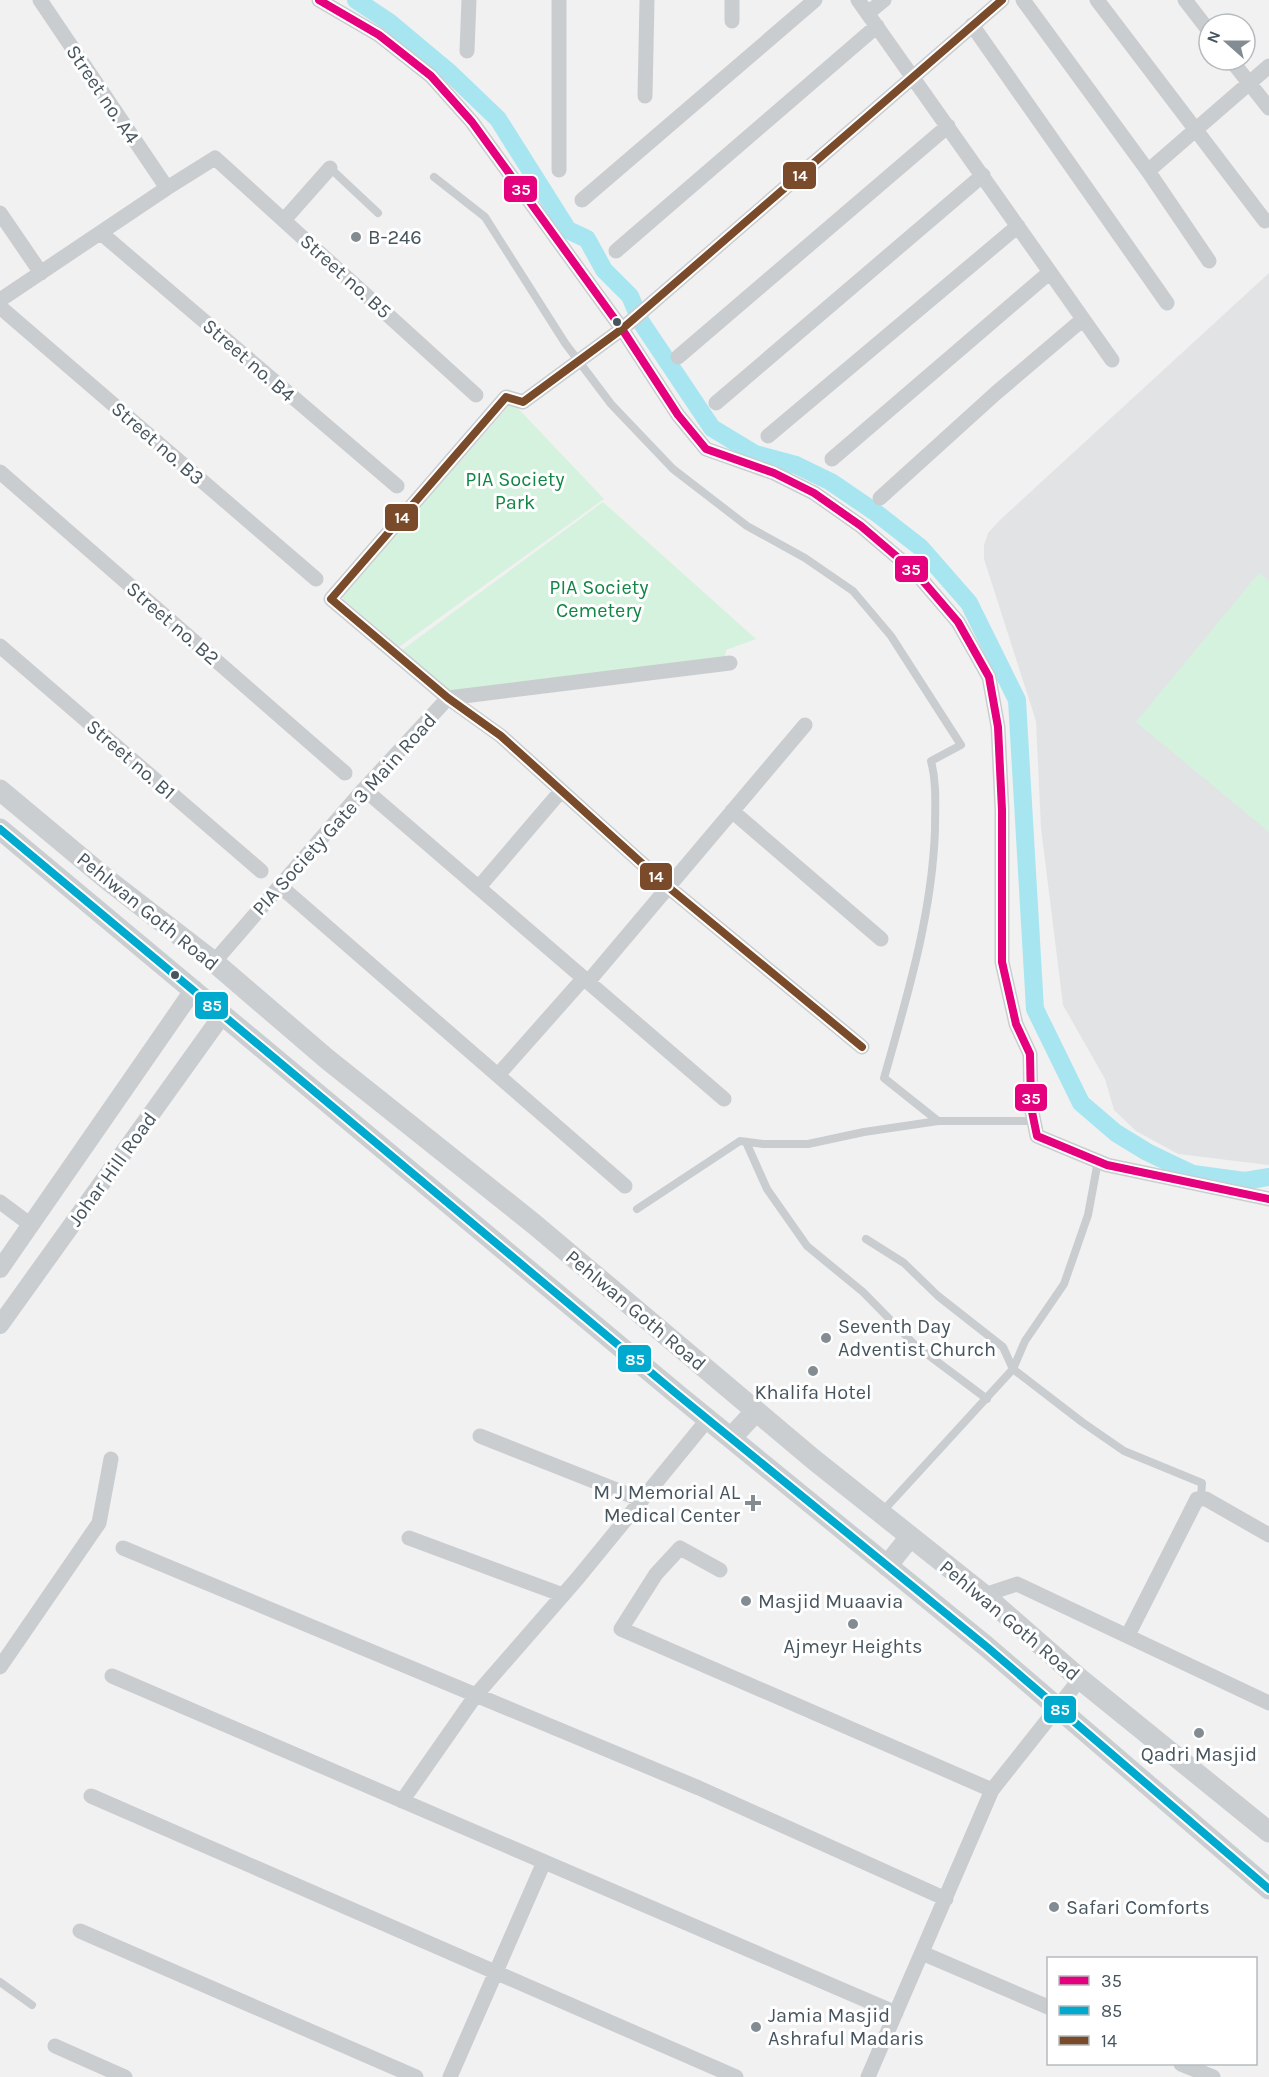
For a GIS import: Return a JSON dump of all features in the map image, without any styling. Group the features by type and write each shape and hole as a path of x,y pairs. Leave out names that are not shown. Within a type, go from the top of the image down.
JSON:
{"main road":[{"name":"Pehlwan Goth Road","path":"0,790 127,895 213,962 327,1059 534,1224 756,1411 984,1595 1080,1679 1269,1833"},
{"name":"Pehlwan Goth Road","path":"0,829 194,988 305,1084 708,1419 1059,1708 1269,1889"},
{"path":"108,918 127,895"},
{"path":"305,1084 327,1059"},
{"path":"731,1438 756,1411"},
{"path":"887,1566 910,1537"}],"street":[{"name":"Street no. A4","path":"40,0 166,188"},
{"path":"319,0 379,35 431,76 492,148 628,325 678,415 706,449 774,473 814,493 861,526 916,573 958,622 989,677 998,739 1002,962 1016,1024 1030,1054 1031,1107 1037,1136 1098,1161 1191,1184 1269,1199"},
{"path":"467,51 469,0"},
{"path":"559,0 559,170"},
{"path":"645,96 647,0"},
{"path":"732,0 732,21"},
{"path":"582,200 815,0"},
{"path":"884,0 863,6 1112,360"},
{"path":"578,360 628,325 1002,0"},
{"path":"1023,0 1148,171 1209,261"},
{"path":"1097,0 1265,221"},
{"path":"1185,0 1197,16"},
{"path":"616,251 877,26"},
{"path":"972,26 1167,303"},
{"path":"1148,171 1269,66"},
{"path":"1240,72 1269,108"},
{"path":"678,357 948,126"},
{"name":"Street no. B5","path":"166,188 216,158 476,395"},
{"path":"284,220 330,168"},
{"path":"716,403 982,175"},
{"path":"0,300 166,188"},
{"path":"0,213 41,273"},
{"path":"768,436 1018,226"},
{"name":"Street no. B4","path":"101,233 397,486"},
{"path":"832,459 1050,272"},
{"name":"Street no. B3","path":"0,307 316,579"},
{"path":"880,498 996,393 1082,320"},
{"name":"PIA Society Gate 3 Main Road","path":"213,962 364,789 448,698 331,599 506,397 523,402 578,360"},
{"name":"Street no. B2","path":"0,472 345,773"},
{"name":"Street no. B1","path":"0,646 261,871"},
{"path":"448,698 729,663"},
{"path":"448,698 501,736 667,886 862,1047"},
{"path":"498,1075 586,980 805,725"},
{"path":"364,789 724,1099"},
{"path":"478,887 561,791"},
{"path":"732,811 881,939"},
{"path":"280,886 625,1186"},
{"path":"0,1269 194,988"},
{"name":"Johar Hill Road","path":"0,1325 223,1014"},
{"path":"0,1202 32,1225"},
{"path":"402,1801 476,1695 708,1419"},
{"path":"480,1436 642,1500"},
{"path":"0,1667 99,1523 111,1459"},
{"path":"1128,1635 1193,1503 1201,1498 1269,1535"},
{"path":"410,1538 562,1595"},
{"path":"123,1548 699,1788 946,1899"},
{"path":"720,1570 680,1548 656,1574 621,1629 992,1790"},
{"path":"984,1595 1017,1584 1269,1703"},
{"path":"112,1676 896,2013"},
{"path":"868,2077 992,1790 1080,1679"},
{"path":"91,1796 736,2077"},
{"path":"450,2077 544,1862"},
{"path":"80,1931 416,2077"},
{"path":"922,1953 1047,2007"},
{"path":"55,2046 125,2077"},
{"path":"1183,2065 1213,2077"}],"lane":[{"path":"330,168 378,213"},
{"path":"434,177 485,217 578,360 611,404 673,469 747,526 805,558 853,591 891,636 961,745 931,761 936,783 933,877 916,959 884,1078 938,1121"},
{"path":"637,1209 740,1141 808,1144 864,1132 938,1121 1034,1121"},
{"path":"746,1142 767,1189 807,1246 863,1292 915,1345 987,1399"},
{"path":"882,1512 1013,1369 1025,1341 1064,1284 1088,1215 1098,1161"},
{"path":"866,1239 904,1263 938,1296 1003,1347 1013,1369 1124,1451 1202,1483 1201,1498"},
{"path":"0,1982 32,2005"}],"shaded area":[{"path":"1269,273 1269,1165 1178,1154 1136,1131 1114,1110 1105,1079 1063,1005 1041,828 1036,721 984,559 984,545 988,533 1000,520"}],"green space":[{"name":"PIA Society Park","path":"512,402 604,499 399,647 341,597"},
{"name":"PIA Society Cemetery","path":"603,502 756,639 726,650 725,657 447,697 402,650"},
{"path":"1259,573 1269,581 1269,832 1136,722"}],"waterway":[{"path":"356,0 389,22 450,73 498,119 568,230 587,239 604,270 630,296 641,322 712,428 755,454 796,465 831,482 920,547 969,603 1017,700 1035,1009 1081,1103 1116,1133 1147,1152 1193,1174 1245,1181 1269,1177"}],"transit line":[{"name":"35","path":"319,0 379,35 431,76 472,122 622,329 678,415 706,449 774,473 814,493 861,526 916,573 958,622 989,677 998,727 1002,810 1002,962 1016,1024 1030,1054 1031,1107 1037,1136 1107,1165 1269,1199"},
{"name":"14","path":"862,1047 667,886 501,736 448,698 331,599 506,397 523,402 622,329 1002,0"},
{"name":"85","path":"0,829 678,1395 987,1647 1269,1889"}],"place":[{"name":"B-246","path":"356,237"},
{"name":"Seventh Day Adventist Church","path":"826,1338"},
{"name":"Khalifa Hotel","path":"813,1371"},
{"name":"M J Memorial AL Medical Center","path":"753,1503"},
{"name":"Masjid Muaavia","path":"746,1601"},
{"name":"Ajmeyr Heights","path":"853,1624"},
{"name":"Qadri Masjid","path":"1199,1733"},
{"name":"Safari Comforts","path":"1054,1907"},
{"name":"Jamia Masjid Ashraful Madaris","path":"756,2027"}]}
